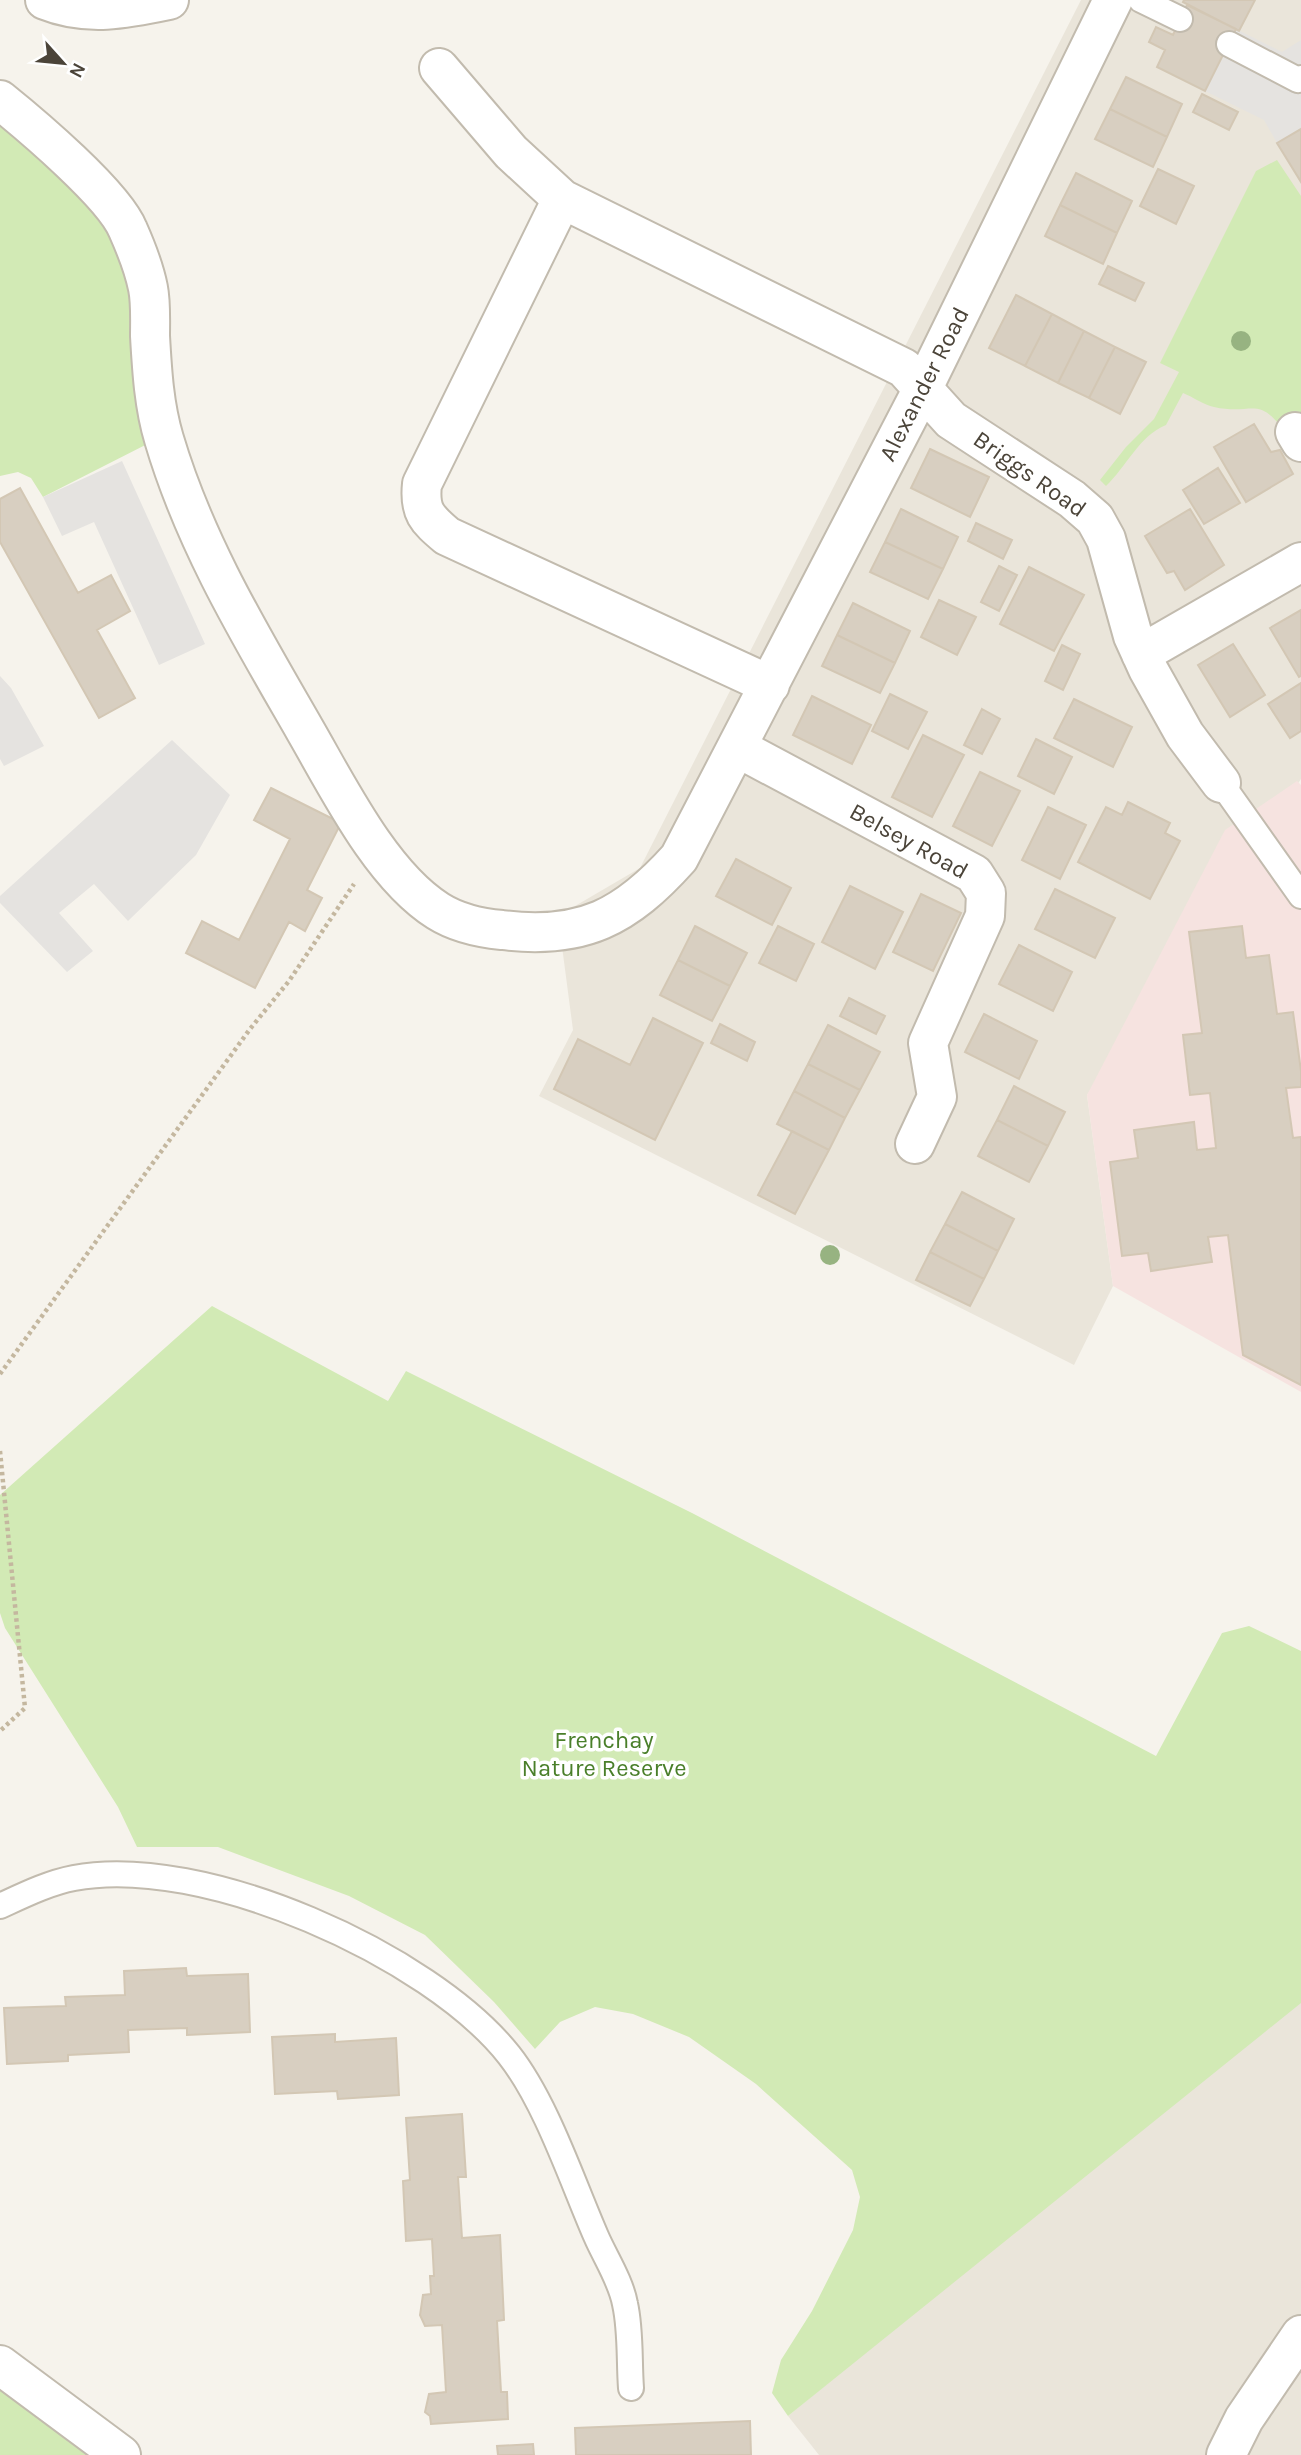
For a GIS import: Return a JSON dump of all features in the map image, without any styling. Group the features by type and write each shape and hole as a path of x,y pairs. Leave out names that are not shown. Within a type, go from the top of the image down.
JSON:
{"street":[{"path":"45,0 91,11 122,9 169,0"},
{"name":"Alexander Road","path":"0,100 110,202 127,226 148,289 156,402 183,498 224,588 329,771 385,857 416,894 460,922 526,933 561,932 592,925 623,909 651,890 679,858 922,390 1114,0"},
{"name":"Briggs Road","path":"439,68 512,152 562,199 904,368 951,420 1072,499 1095,519 1117,571 1127,615 1141,654 1185,735 1221,783"},
{"path":"562,199 422,484 420,503 429,521 447,536 770,685"},
{"path":"1141,654 1301,562"},
{"name":"Belsey Road","path":"733,757 974,874 986,893 985,916 928,1043 937,1097 915,1144"},
{"path":"1226,2455 1244,2419 1301,2335"},
{"path":"0,2365 121,2455"}],"lane":[{"path":"1142,0 1180,19"},
{"path":"1229,44 1298,80 1301,78"},
{"path":"1221,783 1301,895"},
{"path":"0,1906 34,1890 75,1878 132,1876 201,1884 291,1911 355,1940 419,1978 479,2022 511,2057 541,2110 625,2303 631,2388"}],"path":[{"path":"0,1374 250,1029 289,981 352,887 385,857"},
{"path":"0,1451 25,1708 0,1731"}],"shaded area":[{"path":"1081,0 1301,0 1301,779 1087,1095 1113,1286 1074,1365 539,1096 573,1030 558,916 640,868"},
{"path":"1236,29 1282,52 1301,40 1301,129 1277,143 1264,120 1205,91"},
{"path":"122,461 205,644 159,665 94,522 62,536 43,497"},
{"path":"0,676 11,688 44,746 4,766 0,759"},
{"path":"172,740 230,795 196,855 128,921 94,884 59,913 93,951 67,972 0,903 0,896"},
{"path":"1297,781 1301,785 1301,1392 1113,1286 1087,1095 1225,830"},
{"path":"1301,1992 1301,2455 819,2455 788,2416"}],"green space":[{"path":"0,100 110,202 163,436 43,497 31,478 18,472 0,476"},
{"path":"1277,160 1301,196 1301,428 1287,435 1269,414 1262,410 1214,407 1183,393 1166,425 1148,436 1106,486 1100,480 1126,447 1154,419 1179,372 1160,363 1256,171"},
{"name":"Frenchay Nature Reserve","path":"212,1306 388,1401 406,1371 692,1513 1156,1756 1222,1633 1249,1626 1301,1651 1301,2003 788,2416 772,2393 781,2360 812,2311 853,2230 860,2197 852,2170 756,2084 689,2037 633,2014 595,2007 560,2022 535,2049 494,2002 425,1935 349,1896 218,1847 137,1847 118,1807 5,1628 0,1613 0,1495"},
{"path":"0,2389 88,2455 0,2455"}],"building":[{"path":"1255,0 1239,31 1183,2"},
{"path":"1187,5 1236,29 1205,91 1157,67 1165,50 1149,42 1156,27 1173,35"},
{"path":"1126,77 1182,104 1167,137 1110,109"},
{"path":"1202,94 1238,112 1229,130 1193,112"},
{"path":"1110,109 1167,137 1153,167 1095,139"},
{"path":"1301,129 1301,182 1277,143"},
{"path":"1158,169 1194,186 1176,224 1140,206"},
{"path":"1076,173 1132,201 1117,233 1060,205"},
{"path":"1060,205 1117,233 1103,264 1045,236"},
{"path":"1108,266 1144,283 1135,301 1099,284"},
{"path":"1016,295 1052,314 1025,366 989,348"},
{"path":"1052,314 1084,331 1058,383 1025,366"},
{"path":"1084,331 1115,347 1089,398 1058,383"},
{"path":"1115,347 1146,362 1120,414 1089,398"},
{"path":"1254,424 1271,452 1280,450 1293,474 1246,502 1214,447"},
{"path":"930,449 989,477 970,517 911,488"},
{"path":"1218,468 1240,503 1204,524 1183,490"},
{"path":"20,488 78,593 111,575 130,611 97,630 135,698 99,718 0,542 0,499"},
{"path":"901,509 958,537 943,569 885,542"},
{"path":"1190,509 1224,565 1185,590 1174,571 1167,573 1145,536"},
{"path":"976,523 1012,540 1003,559 968,541"},
{"path":"885,542 943,569 928,599 870,572"},
{"path":"999,566 1017,575 999,611 981,602"},
{"path":"1029,567 1084,595 1054,651 1000,624"},
{"path":"939,600 976,617 957,655 921,637"},
{"path":"853,603 910,631 895,663 837,635"},
{"path":"1301,610 1301,676 1299,677 1270,628"},
{"path":"837,635 895,663 880,693 822,666"},
{"path":"1233,644 1265,695 1230,717 1198,665"},
{"path":"1062,645 1080,654 1063,690 1045,681"},
{"path":"1301,683 1301,731 1290,738 1268,704"},
{"path":"890,694 927,712 908,749 872,731"},
{"path":"812,696 871,725 852,764 793,735"},
{"path":"1074,699 1132,727 1113,767 1054,738"},
{"path":"982,709 1000,719 982,754 964,745"},
{"path":"923,735 964,755 932,817 892,797"},
{"path":"1036,739 1072,757 1054,794 1018,776"},
{"path":"980,772 1020,791 992,846 953,826"},
{"path":"271,788 341,823 307,890 322,898 305,931 289,922 255,988 186,953 202,921 239,940 290,839 254,820"},
{"path":"1128,802 1170,823 1165,833 1180,841 1150,899 1078,862 1106,807 1122,815"},
{"path":"1048,807 1086,825 1060,879 1022,860"},
{"path":"736,859 791,888 772,925 716,896"},
{"path":"850,886 903,912 875,969 822,942"},
{"path":"1055,889 1115,918 1095,958 1035,929"},
{"path":"921,894 961,913 933,971 893,952"},
{"path":"695,926 747,953 730,986 678,960"},
{"path":"778,926 814,944 796,981 759,963"},
{"path":"1242,926 1246,958 1269,955 1277,1014 1293,1012 1301,1071 1301,1087 1286,1088 1293,1138 1301,1137 1301,1385 1243,1355 1228,1235 1208,1237 1212,1262 1151,1271 1148,1253 1122,1256 1110,1162 1138,1158 1134,1130 1194,1122 1197,1150 1216,1148 1210,1093 1190,1095 1183,1035 1202,1033 1189,932"},
{"path":"1019,945 1072,972 1053,1011 999,984"},
{"path":"678,960 730,986 712,1021 660,995"},
{"path":"849,998 885,1016 876,1034 840,1016"},
{"path":"984,1014 1037,1041 1019,1079 965,1052"},
{"path":"653,1018 703,1043 655,1140 554,1089 578,1039 630,1065"},
{"path":"720,1024 755,1042 747,1061 711,1043"},
{"path":"828,1025 880,1052 860,1090 808,1064"},
{"path":"808,1064 860,1090 845,1118 794,1091"},
{"path":"1014,1086 1065,1112 1048,1146 997,1120"},
{"path":"794,1091 845,1118 829,1150 777,1124"},
{"path":"997,1120 1048,1146 1029,1182 978,1156"},
{"path":"792,1131 829,1150 795,1214 758,1195"},
{"path":"962,1192 1014,1219 998,1251 945,1224"},
{"path":"945,1224 998,1251 984,1279 930,1252"},
{"path":"930,1252 984,1279 970,1306 916,1280"},
{"path":"186,1968 187,1976 248,1974 250,2032 187,2035 187,2028 128,2030 129,2052 68,2055 68,2061 7,2064 4,2008 66,2006 65,1997 125,1995 124,1971"},
{"path":"335,2034 335,2042 396,2038 399,2095 338,2099 337,2091 275,2094 272,2037"},
{"path":"462,2114 466,2177 458,2177 462,2238 500,2235 504,2320 497,2321 501,2392 507,2392 508,2419 431,2424 430,2416 425,2412 429,2394 446,2392 442,2325 425,2326 420,2315 423,2295 431,2294 430,2276 434,2276 432,2239 406,2241 403,2181 410,2180 406,2118"},
{"path":"750,2421 751,2455 576,2455 575,2428"},
{"path":"533,2444 534,2455 498,2455 497,2446"}]}
